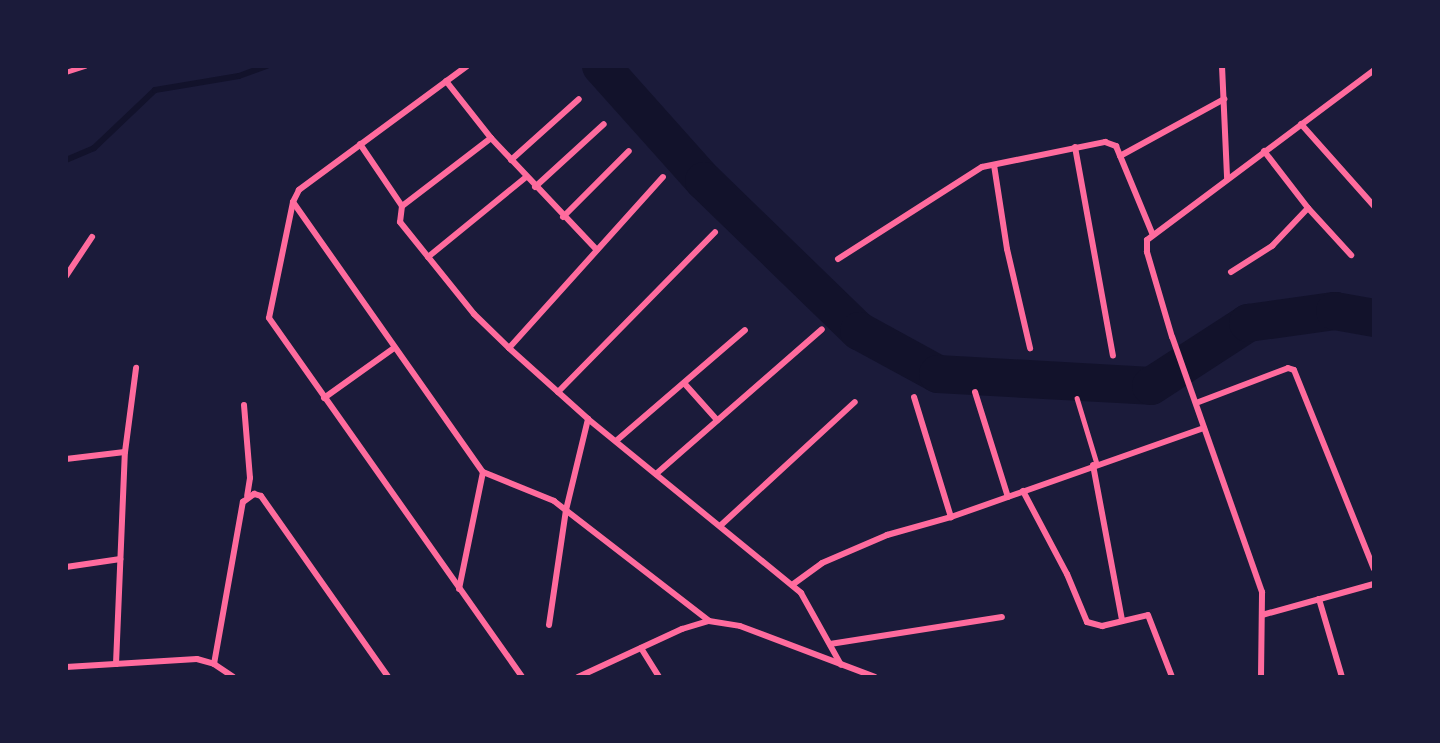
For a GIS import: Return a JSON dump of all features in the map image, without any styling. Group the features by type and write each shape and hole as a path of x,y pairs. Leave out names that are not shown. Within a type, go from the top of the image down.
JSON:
{"street":[{"path":"467,66 306,183 293,202 269,318 522,677"},
{"path":"1222,66 1227,178"},
{"path":"1152,233 1374,70"},
{"path":"447,81 491,138 563,217 597,250"},
{"path":"511,160 579,99"},
{"path":"1120,156 1224,99"},
{"path":"535,187 604,124"},
{"path":"1301,124 1374,206"},
{"path":"402,206 491,138"},
{"path":"838,259 964,176 994,165 1075,147 1111,142 1120,156 1152,233 1147,252 1172,337 1262,592 1261,677"},
{"path":"360,144 402,206 400,222 474,314 588,419 792,585 811,606 841,665"},
{"path":"1075,147 1113,356"},
{"path":"1264,150 1308,208 1351,255"},
{"path":"563,217 629,151"},
{"path":"994,165 1007,249 1030,348"},
{"path":"428,257 526,177"},
{"path":"509,348 663,177"},
{"path":"293,202 483,472 566,510 709,621 740,626 874,677"},
{"path":"1232,272 1272,246 1308,208"},
{"path":"558,392 715,231"},
{"path":"66,276 92,237"},
{"path":"656,474 822,329"},
{"path":"616,441 745,330"},
{"path":"324,398 394,348"},
{"path":"116,664 125,452 136,368"},
{"path":"1196,404 1288,368 1294,370 1374,569"},
{"path":"684,383 717,420"},
{"path":"975,392 1008,497"},
{"path":"914,397 951,517"},
{"path":"720,526 855,402"},
{"path":"214,664 250,478 244,405"},
{"path":"549,625 566,510 588,419"},
{"path":"792,585 822,563 851,549 951,517 1204,428"},
{"path":"66,459 125,452"},
{"path":"1095,465 1122,620"},
{"path":"459,589 483,472"},
{"path":"1023,491 1068,574 1087,622 1102,626 1141,614 1153,619 1172,677"},
{"path":"247,496 261,496 388,677"},
{"path":"66,567 120,559"},
{"path":"1262,615 1374,584"},
{"path":"1318,599 1342,677"},
{"path":"830,644 1002,617"},
{"path":"578,677 641,648 709,621"},
{"path":"641,648 659,677"},
{"path":"66,667 196,659 214,664 233,677"},
{"path":"593,670 597,677"}],"lane":[{"path":"66,72 85,66"},
{"path":"1077,398 1095,465"}],"waterway":[{"path":"66,160 94,148 155,90 239,76 267,66"},
{"path":"601,66 704,181 859,331 938,374 1151,386 1248,323 1335,311 1374,318"}]}
